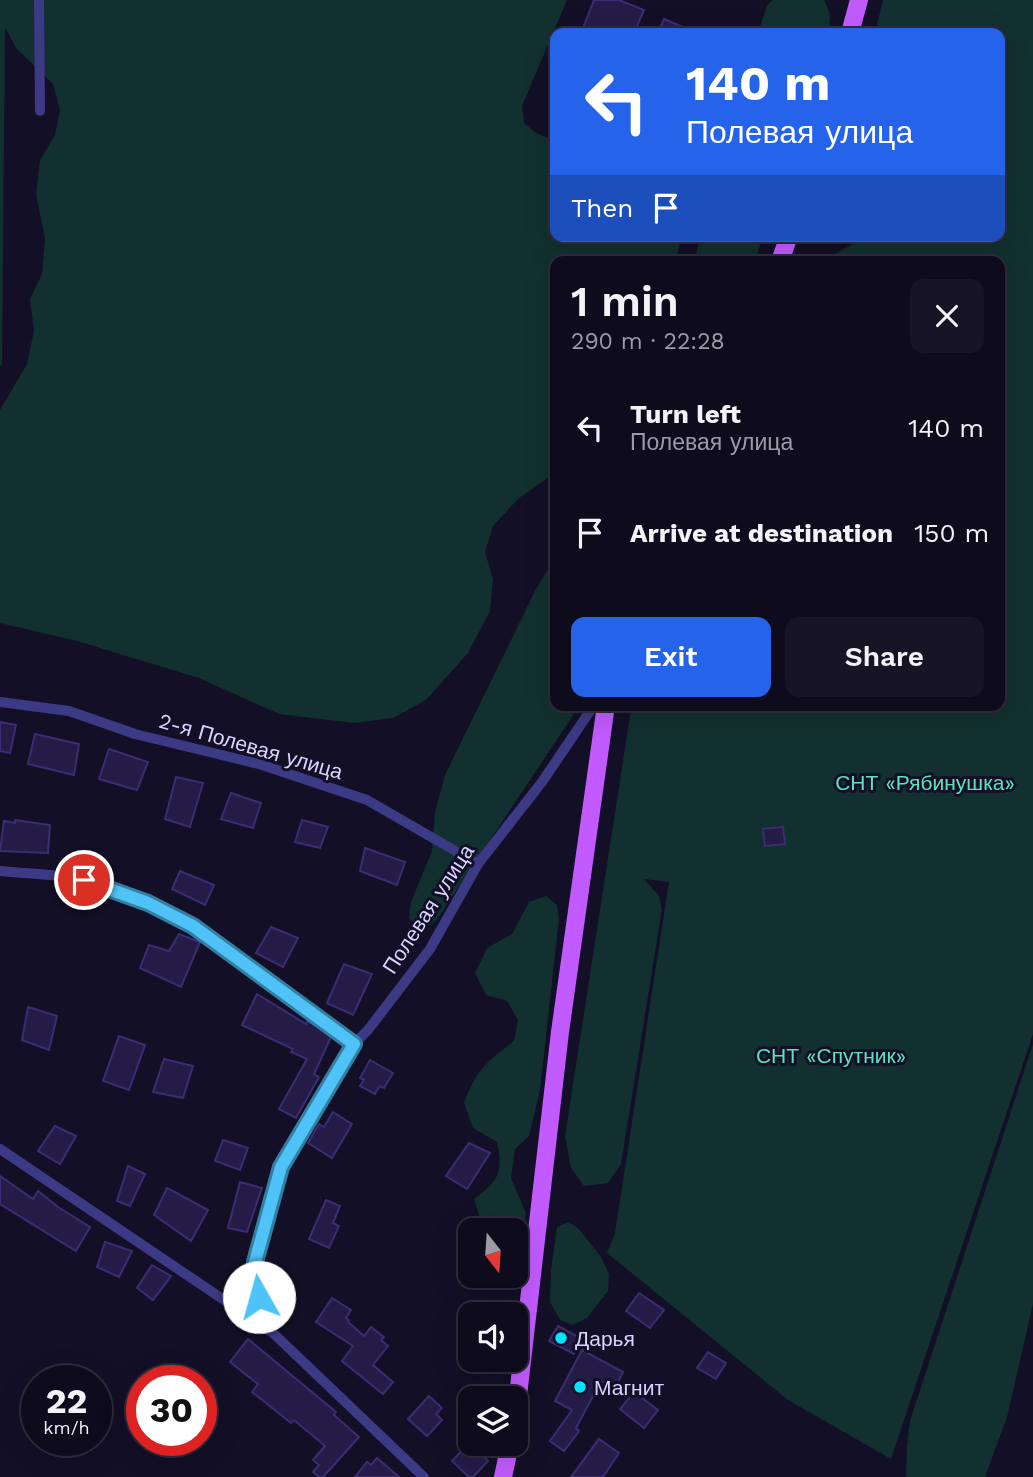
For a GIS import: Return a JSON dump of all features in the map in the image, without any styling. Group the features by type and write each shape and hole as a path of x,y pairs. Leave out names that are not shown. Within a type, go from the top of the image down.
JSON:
{"main road":[{"path":"851,28 859,0"},
{"path":"519,1386 562,1018 605,711"},
{"path":"503,1477 507,1456"}],"street":[{"path":"39,0 40,111"},
{"name":"2-я Полевая улица","path":"0,702 69,710 135,734 259,764 367,800 478,864"},
{"name":"Полевая улица","path":"273,1333 259,1297 255,1262 281,1167 354,1044 368,1030 430,949 478,864 542,782 590,711"},
{"path":"0,871 84,880 148,903 193,926 354,1044"},
{"path":"0,1149 273,1333 424,1477"}],"green space":[{"path":"0,0 567,0 555,28 550,28 550,40 522,106 524,123 536,133 550,139 550,242 680,242 676,256 550,256 550,476 519,498 493,526 485,552 493,579 490,611 468,653 426,700 393,718 355,723 279,714 199,678 77,641 0,623 0,410 27,364 34,331 30,299 42,274 45,238 36,195 40,160 55,135 60,110 53,84 16,48 5,27 0,365"},
{"path":"772,0 824,0 830,14 829,28 760,28 767,6"},
{"name":"СНТ «Спутник»","path":"883,0 1033,0 1033,1034 891,1459 788,1400 607,1253 615,1233 669,882 644,879 659,896 662,909 621,1164 608,1183 584,1186 571,1168 565,1136 632,711 1005,711 1005,256 830,256 857,242 1005,242 1005,28 876,28"},
{"path":"699,242 761,242 757,256 695,256"},
{"path":"550,566 550,711 576,711 436,921 425,928 414,927 409,917 411,902 432,851 435,812 445,775 536,589"},
{"path":"546,896 557,905 559,919 540,1090 529,1136 515,1149 511,1178 526,1213 525,1218 480,1218 474,1199 494,1181 499,1169 499,1153 497,1142 473,1128 464,1103 473,1082 483,1068 514,1041 518,1020 507,1001 486,995 475,973 487,948 512,934 529,902"},
{"path":"1033,1044 1033,1304 1007,1417 985,1477 906,1477 910,1421"},
{"path":"568,1222 578,1228 601,1257 609,1274 608,1291 587,1318 572,1325 560,1320 550,1302 557,1227"}],"building":[{"path":"594,0 619,0 644,10 636,28 583,28"},
{"path":"664,19 685,28 660,28"},
{"path":"0,722 16,725 10,753 0,751"},
{"path":"35,734 79,744 74,775 28,764"},
{"path":"109,749 148,762 137,790 99,779"},
{"path":"176,777 203,783 190,827 165,819"},
{"path":"231,793 261,803 253,828 221,819"},
{"path":"15,820 50,825 48,853 0,851 4,821 15,823"},
{"path":"302,820 328,827 320,848 295,842"},
{"path":"783,827 785,844 765,846 763,829"},
{"path":"365,848 405,862 397,885 360,871"},
{"path":"180,871 214,885 205,905 172,889"},
{"path":"271,927 298,938 283,967 256,953"},
{"path":"179,934 200,942 181,987 140,968 149,945 169,951"},
{"path":"344,964 372,974 353,1015 327,1003"},
{"path":"257,994 306,1024 307,1021 317,1026 331,1037 314,1074 319,1077 296,1118 279,1109 307,1059 291,1052 293,1049 242,1025"},
{"path":"28,1007 57,1016 49,1050 22,1040"},
{"path":"119,1036 145,1045 129,1090 103,1081"},
{"path":"164,1059 193,1066 183,1098 153,1092"},
{"path":"370,1060 393,1073 384,1088 380,1086 375,1094 360,1086 364,1080 360,1078"},
{"path":"333,1112 352,1124 332,1158 308,1143 319,1124 324,1127"},
{"path":"55,1126 76,1136 60,1164 38,1151"},
{"path":"223,1140 248,1148 240,1170 215,1161"},
{"path":"469,1143 490,1153 467,1189 446,1176"},
{"path":"128,1166 145,1174 130,1206 117,1201"},
{"path":"0,1176 33,1199 38,1191 90,1227 76,1251 0,1204"},
{"path":"240,1182 262,1188 247,1232 228,1228"},
{"path":"167,1188 208,1210 191,1241 154,1215"},
{"path":"326,1200 340,1206 333,1223 339,1226 329,1248 309,1239"},
{"path":"105,1242 132,1251 119,1277 97,1267"},
{"path":"152,1265 171,1276 153,1300 137,1288"},
{"path":"639,1293 664,1310 650,1328 626,1311"},
{"path":"332,1298 351,1310 346,1318 348,1322 364,1336 371,1327 384,1337 381,1340 388,1346 373,1365 393,1382 383,1394 342,1361 353,1346 316,1322"},
{"path":"558,1326 582,1339 574,1354 549,1341"},
{"path":"248,1339 336,1412 334,1415 359,1437 323,1477 313,1472 319,1465 313,1460 325,1446 294,1420 291,1423 252,1392 258,1384 230,1362"},
{"path":"582,1350 623,1372 615,1388 601,1381 576,1428 579,1431 564,1451 550,1441 572,1410 555,1401"},
{"path":"708,1352 726,1363 716,1379 697,1368"},
{"path":"634,1392 658,1410 644,1428 620,1409"},
{"path":"429,1396 442,1408 436,1414 442,1420 427,1436 408,1419"},
{"path":"599,1439 619,1453 603,1477 571,1477"},
{"path":"458,1455 483,1456 488,1461 473,1477 469,1477 452,1461"},
{"path":"377,1458 399,1477 355,1477 367,1462 371,1465"}],"place":[{"name":"Дарья","path":"561,1338"},
{"name":"Магнит","path":"580,1387"}],"route":[{"path":"84,880 148,903 193,926 354,1044 281,1167 255,1262 259,1297"}],"park label":[{"name":"СНТ «Рябинушка»","path":"925,782"}]}
